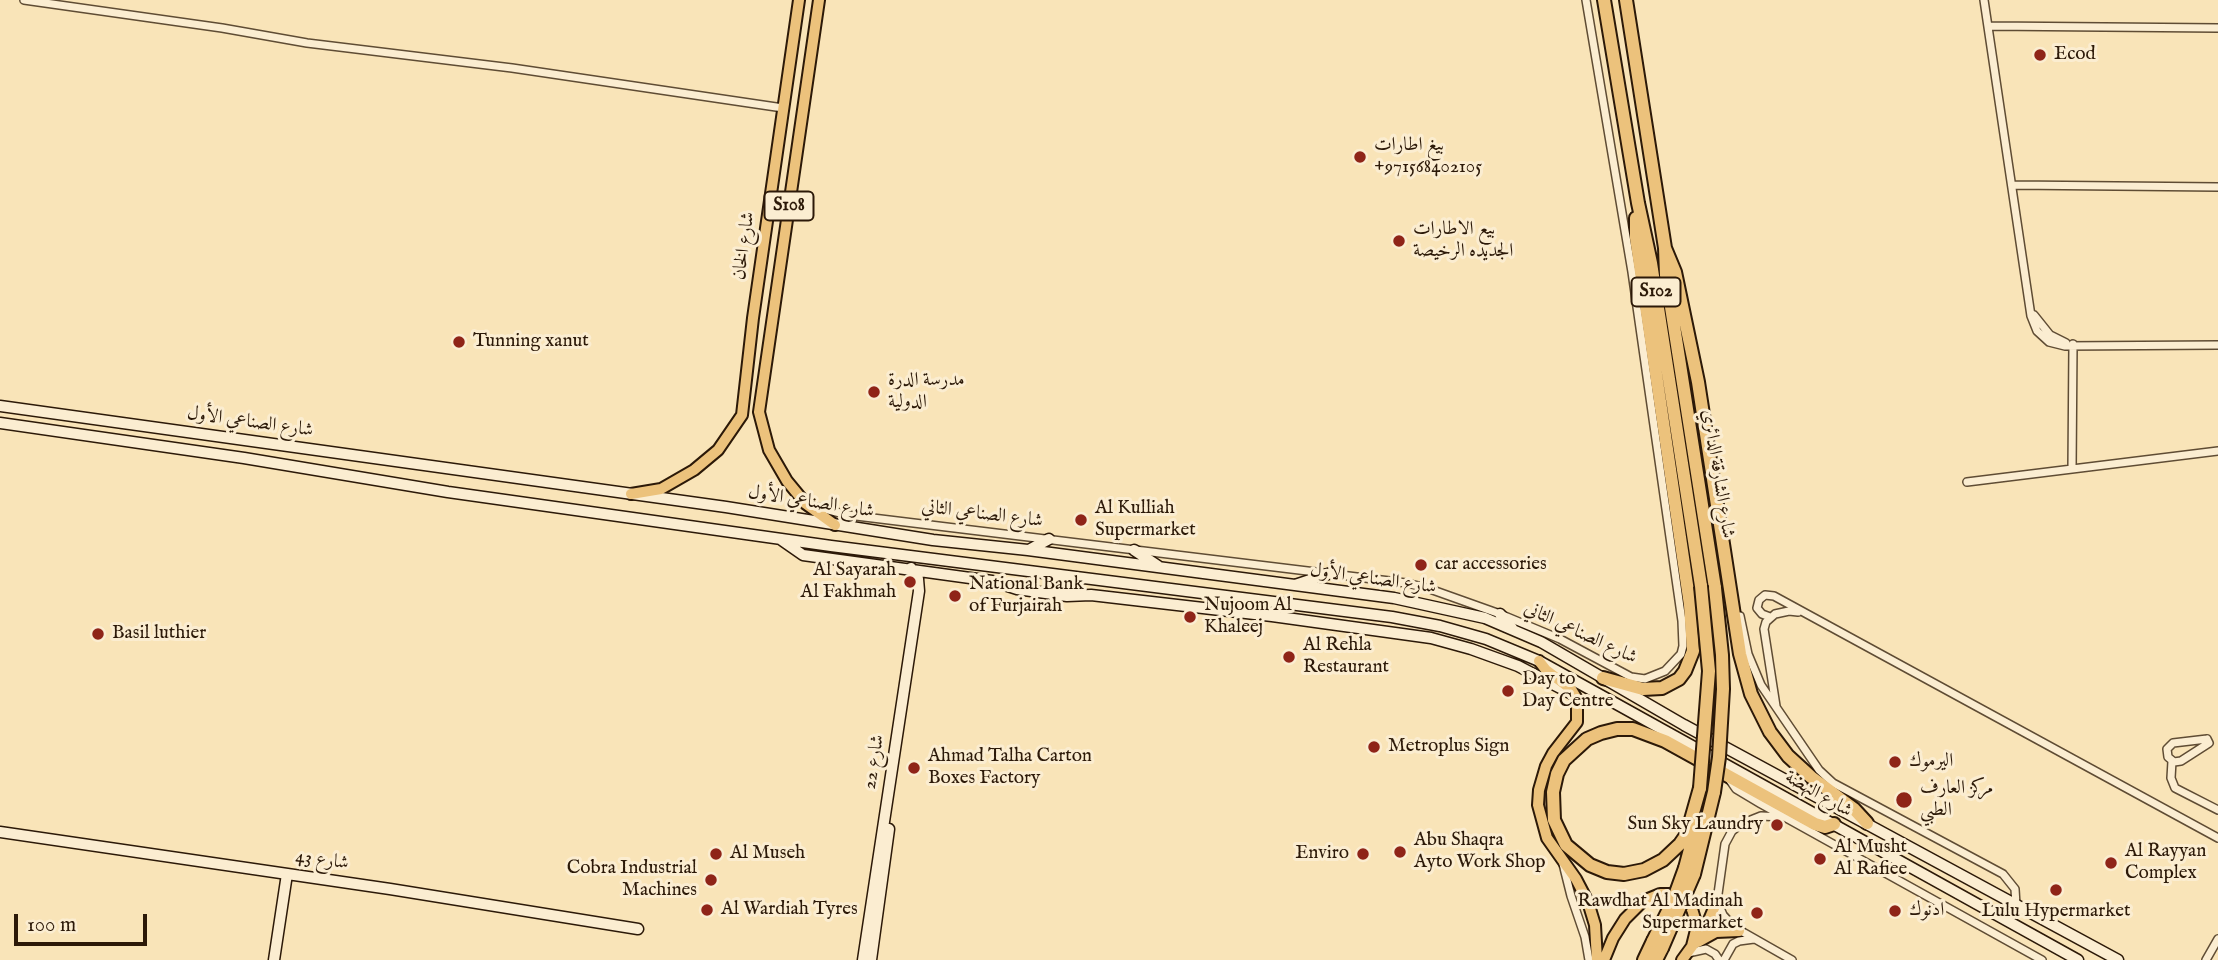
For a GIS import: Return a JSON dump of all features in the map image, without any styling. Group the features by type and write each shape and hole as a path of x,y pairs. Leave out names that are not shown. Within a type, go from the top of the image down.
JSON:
{"highway":[{"name":"شارع الشارقة الدائري","path":"1605,0 1638,203 1651,263 1707,628 1709,681 1699,816 1690,871"},
{"name":"شارع الشارقة الدائري","path":"1626,0 1716,588 1722,655 1723,689 1714,792 1690,871 1673,901 1657,944"},
{"path":"1604,678 1643,689 1662,688 1671,685 1685,671 1693,652 1690,605 1636,239 1638,203"},
{"path":"1665,248 1675,272 1698,382 1744,675 1770,732 1799,767 1846,802 1867,823"},
{"path":"1700,788 1686,834 1680,844 1663,860 1644,870 1624,874 1606,872 1590,865 1566,845 1554,820 1553,792 1564,760 1587,739 1617,729 1633,729 1647,733 1820,826 1834,824"},
{"name":"S102","path":"1644,960 1657,944"},
{"name":"S102","path":"1656,960 1657,944"}],"main road":[{"name":"شارع الخان","path":"631,494 661,489 694,470 719,450 742,415 753,318 799,0"},
{"name":"شارع الخان","path":"806,504 790,486 773,459 762,431 759,412 819,0"},
{"name":"شارع الصناعي الأول","path":"0,406 631,494 933,540 1394,598 1474,616 1512,629 1541,642 1604,678"},
{"name":"شارع الصناعي الأول","path":"0,423 244,458 448,492 780,539 1339,610 1440,626 1486,639 1539,661"},
{"path":"806,504 835,525"},
{"path":"780,539 803,555 992,581 1017,589 1061,596 1091,595 1312,622 1451,643 1518,666 1576,697"},
{"path":"1028,550 1049,539"},
{"path":"1134,550 1161,569"},
{"path":"904,556 914,571"},
{"name":"شارع 22","path":"863,960 919,591 914,571"},
{"name":"شارع 22","path":"871,960 922,597 926,584 934,573"},
{"path":"1291,586 1331,573"},
{"path":"1312,622 1339,610"},
{"path":"1500,614 1512,629"},
{"path":"1440,626 1451,643"},
{"path":"1539,661 1546,670 1568,686 1579,707 1577,722 1549,760 1539,790 1538,805 1547,838 1581,886 1590,908 1595,925 1597,960"},
{"name":"شارع النهضة","path":"1539,661 2078,960"},
{"name":"شارع النهضة","path":"1604,678 1684,725 2118,960"},
{"name":"شارع 43","path":"0,832 472,901 638,929"},
{"path":"274,960 287,874"},
{"path":"1604,960 1625,919 1643,901 1660,894 1681,897 1692,909 1697,926 1687,953"},
{"path":"1687,953 1706,927 1717,901"},
{"path":"1687,953 1716,932 1740,931"}],"street":[{"path":"24,0 307,43 512,68 783,108"},
{"name":"شارع الصناعي الثاني","path":"806,504 848,515 1331,573 1427,588 1560,639 1624,674 1638,678 1652,677 1665,671 1676,661 1683,646 1679,592 1632,272 1586,0"},
{"path":"1984,0 2032,308 2039,323 2050,335 2073,344 2218,345"},
{"path":"1989,26 2218,28"},
{"path":"2013,185 2218,187"},
{"path":"2072,469 2073,344"},
{"path":"1967,482 2218,451"},
{"path":"1802,612 1782,612 1770,617 1757,608 1759,600 1765,595 1774,596 2218,838"},
{"path":"1732,599 1739,612 1752,667 1777,711 1812,763 1833,783 2003,874 2015,889 2016,905"},
{"path":"1770,617 1764,636 1777,711"},
{"path":"2214,741 2207,739 2173,743 2166,752 2174,762 2171,782 2175,788 2218,810"},
{"path":"2174,762 2214,741"},
{"path":"1727,775 1736,789 2042,960"},
{"path":"1786,817 1761,816 1732,831 1725,844 1717,901 1723,915 1740,931 1792,960"},
{"path":"1562,860 1585,937 1589,960"},
{"path":"1687,953 1706,949 1722,960 1733,944 1754,939"},
{"path":"2206,960 2218,939"}],"place":[{"name":"Ecod","path":"2040,55"},
{"name":"بيغ اطارات +971568402105","path":"1360,157"},
{"name":"بيع الاطارات الجديده الرخيصة","path":"1399,241"},
{"name":"Tunning xanut","path":"459,342"},
{"name":"مدرسة الدرة الدولية","path":"874,392"},
{"name":"Al Kulliah Supermarket","path":"1081,520"},
{"name":"car accessories","path":"1421,565"},
{"name":"Al Sayarah Al Fakhmah","path":"910,582"},
{"name":"National Bank of Furjairah","path":"955,596"},
{"name":"Nujoom Al Khaleej","path":"1190,617"},
{"name":"Basil luthier","path":"98,634"},
{"name":"Al Rehla Restaurant","path":"1289,657"},
{"name":"Day to Day Centre","path":"1508,691"},
{"name":"Metroplus Sign","path":"1374,747"},
{"name":"اليرموك","path":"1895,762"},
{"name":"Ahmad Talha Carton Boxes Factory","path":"914,768"},
{"name":"مركز العارف الطبي","path":"1904,800"},
{"name":"Sun Sky Laundry","path":"1777,825"},
{"name":"Abu Shaqra Ayto Work Shop","path":"1400,852"},
{"name":"Al Museh","path":"716,854"},
{"name":"Enviro","path":"1363,854"},
{"name":"Al Musht Al Rafiee","path":"1820,859"},
{"name":"Al Rayyan Complex","path":"2111,863"},
{"name":"Cobra Industrial Machines","path":"711,880"},
{"name":"Lulu Hypermarket","path":"2056,890"},
{"name":"Al Wardiah Tyres","path":"707,910"},
{"name":"ادنوك","path":"1895,911"},
{"name":"Rawdhat Al Madinah Supermarket","path":"1757,913"}]}
